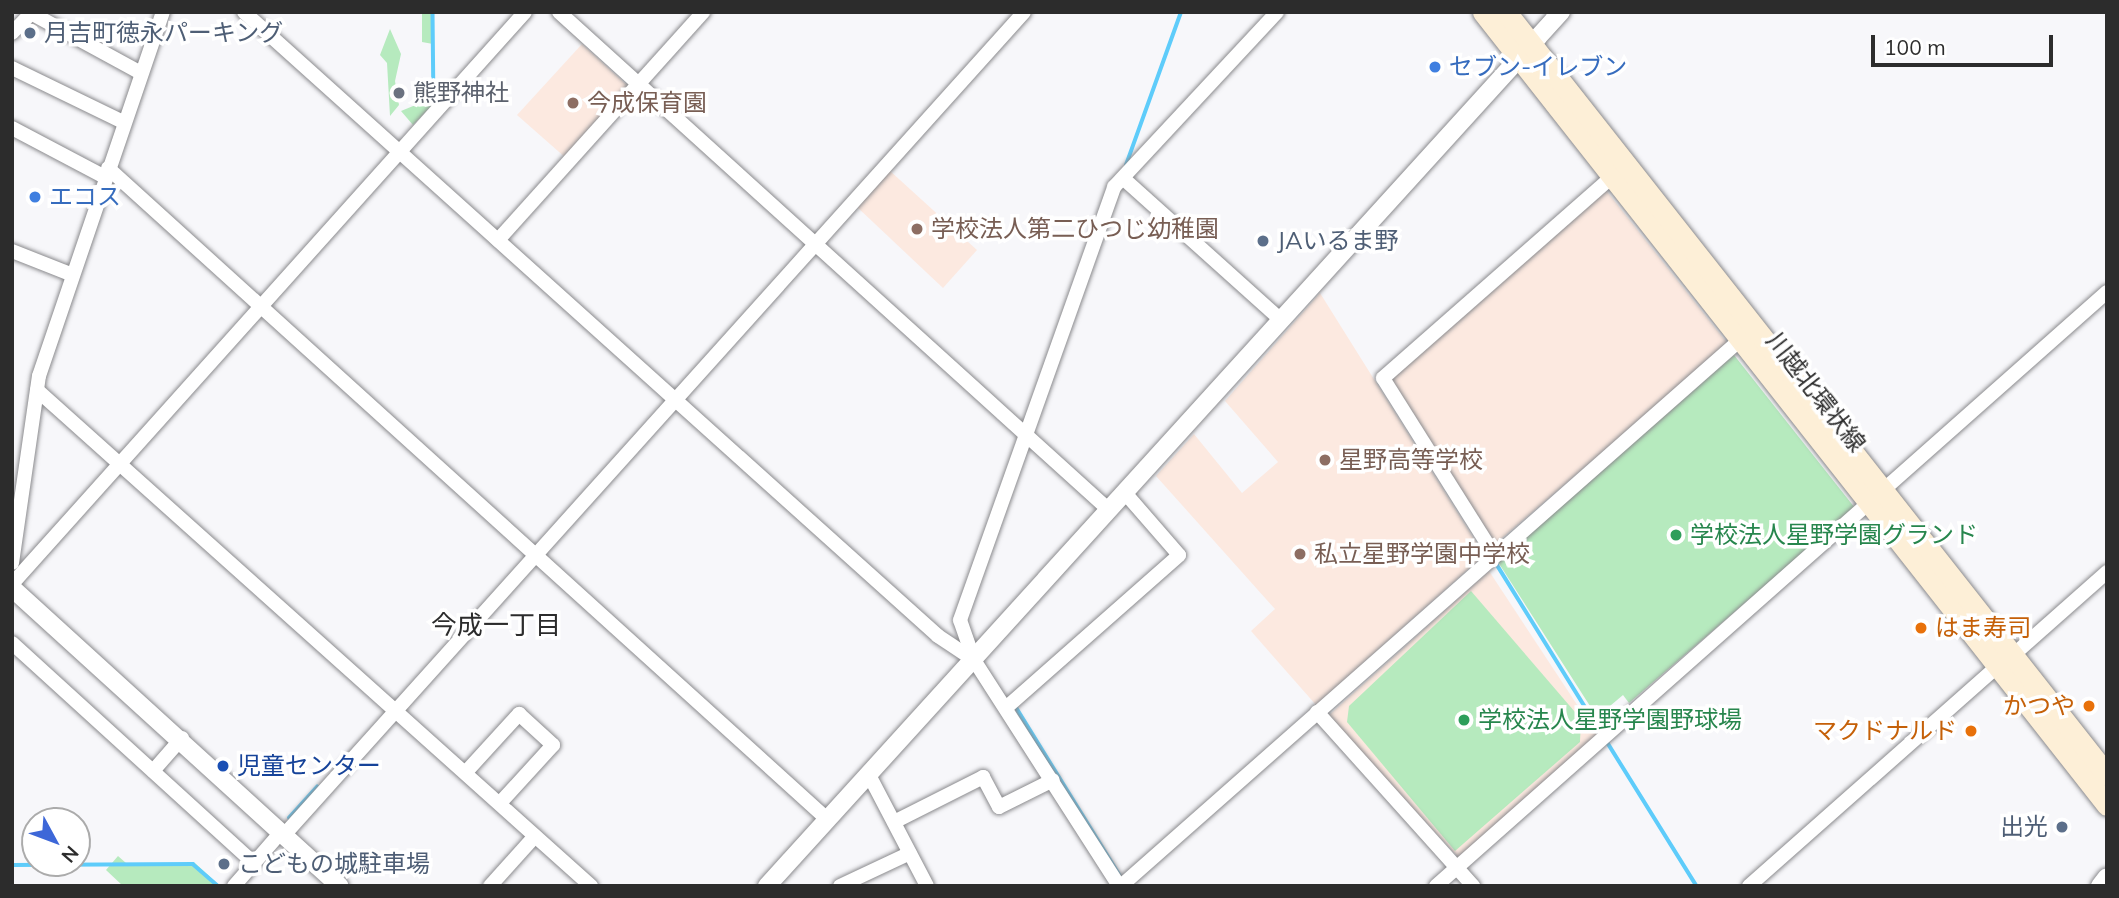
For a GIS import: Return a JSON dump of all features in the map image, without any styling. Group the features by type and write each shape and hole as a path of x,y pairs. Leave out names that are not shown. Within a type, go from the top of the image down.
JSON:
{"main road":[{"name":"川越北環状線","path":"1483,12 1525,52 1877,495 2006,661 2107,805"},
{"name":"川越北環状線","path":"1506,12 1525,52 1612,177 1741,339 1877,495"},
{"name":"川越北環状線","path":"2006,661 2107,775"}],"street":[{"path":"12,564 37,390 70,274 163,12"},
{"path":"244,12 938,636 974,660"},
{"path":"340,886 182,738 12,586 525,12"},
{"path":"559,12 1111,511"},
{"path":"498,240 703,12"},
{"path":"234,886 816,246 1024,12"},
{"path":"1277,12 1125,180 1114,187 1029,437 960,620 974,660 1008,706 1120,886 1741,339"},
{"path":"767,886 1111,511 1561,12"},
{"path":"12,33 31,13 141,73"},
{"path":"12,68 123,122"},
{"path":"12,128 106,172 262,307 828,820"},
{"path":"1495,556 1383,378 1612,177"},
{"path":"1125,180 1282,321"},
{"path":"12,251 70,274"},
{"path":"1436,886 2107,292"},
{"path":"37,390 397,707 589,885"},
{"path":"1008,706 1179,555 1126,494"},
{"path":"1749,886 2107,572"},
{"path":"12,643 254,863"},
{"path":"1317,712 1473,886"},
{"path":"466,772 519,714 553,745 500,803"},
{"path":"153,771 182,738"},
{"path":"869,775 927,886"},
{"path":"894,822 983,777 999,807 1053,780"},
{"path":"490,886 535,836"},
{"path":"840,886 910,853"},
{"path":"2100,886 2107,877"}],"shaded area":[{"name":"今成保育園","path":"582,44 629,87 567,159 517,115"},
{"name":"学校法人第二ひつじ幼稚園","path":"889,170 977,250 943,288 857,207"},
{"path":"1605,189 1728,344 1494,545 1389,379"},
{"path":"1320,293 1484,555 1316,705 1251,631 1275,609 1156,476 1194,434 1242,493 1278,462 1225,401"},
{"name":"学校法人星野学園野球場","path":"1489,571 1597,735 1459,858 1328,716"}],"green space":[{"path":"422,12 434,12 433,44 422,42"},
{"path":"390,29 401,54 395,81 399,105 390,116 387,63 380,55"},
{"path":"418,84 431,87 433,104 413,125 401,111 418,104"},
{"name":"学校法人星野学園グランド","path":"1734,355 1855,508 1629,703 1623,695 1597,717 1498,562"},
{"name":"学校法人星野学園野球場","path":"1471,591 1581,719 1580,742 1455,851 1347,722 1349,706"},
{"path":"118,856 126,863 195,863 220,886 123,886 106,870"}],"waterway":[{"path":"433,12 434,103"},
{"path":"1126,165 1181,12"},
{"path":"1496,563 1602,734"},
{"path":"1016,707 1121,877"},
{"path":"1606,740 1697,886"},
{"path":"289,818 317,787"},
{"path":"12,865 193,864 218,886"}],"place":[{"name":"月吉町徳永パーキング","path":"30,33"},
{"name":"セブン-イレブン","path":"1435,67"},
{"name":"熊野神社","path":"399,93"},
{"name":"今成保育園","path":"573,103"},
{"name":"エコス","path":"35,197"},
{"name":"学校法人第二ひつじ幼稚園","path":"917,229"},
{"name":"JAいるま野","path":"1263,241"},
{"name":"星野高等学校","path":"1325,460"},
{"name":"学校法人星野学園グランド","path":"1676,535"},
{"name":"私立星野学園中学校","path":"1300,554"},
{"name":"はま寿司","path":"1921,628"},
{"name":"かつや","path":"2089,706"},
{"name":"学校法人星野学園野球場","path":"1464,720"},
{"name":"マクドナルド","path":"1971,731"},
{"name":"児童センター","path":"223,766"},
{"name":"出光","path":"2062,827"},
{"name":"こどもの城駐車場","path":"224,864"}],"district":[{"name":"今成一丁目","path":"496,625"}]}
